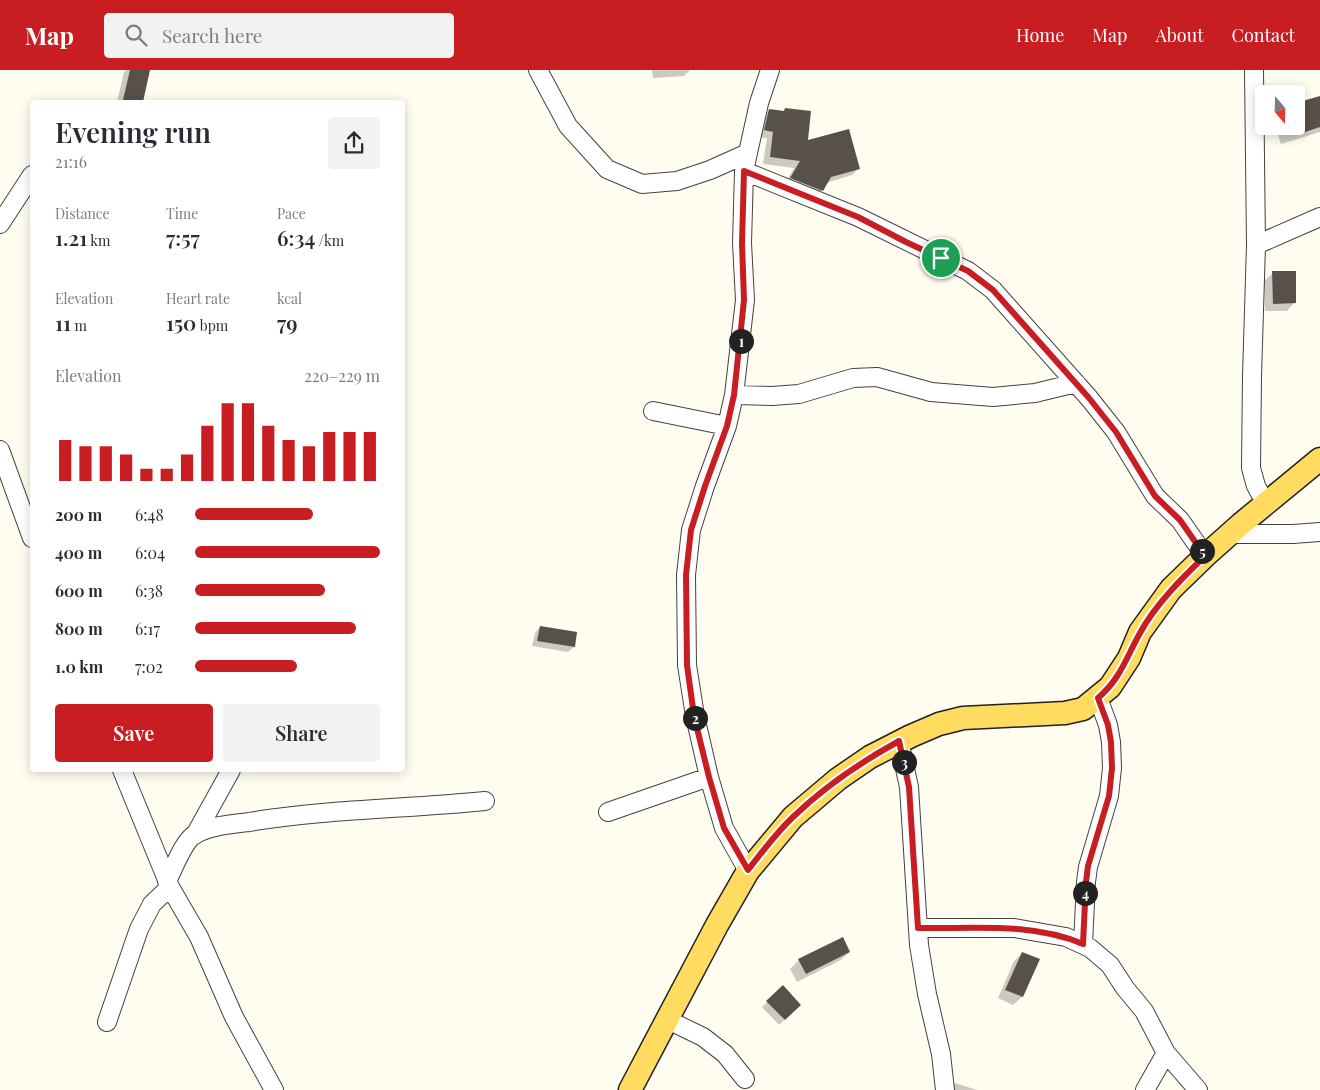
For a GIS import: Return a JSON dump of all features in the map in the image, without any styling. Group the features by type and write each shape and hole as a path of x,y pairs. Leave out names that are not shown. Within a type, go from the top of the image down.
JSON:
{"main road":[{"path":"630,1090 716,925 748,870 793,817 838,779 870,757 899,741 939,724 963,718 1065,713 1082,709 1110,688 1129,658 1140,632 1172,589 1229,534 1320,459"}],"street":[{"path":"538,70 568,126 607,169 642,184 677,182 748,153"},
{"path":"748,870 724,828 694,716 687,665 686,575 691,530 727,426 734,395 744,300 742,243 744,171 759,103 770,70"},
{"path":"1254,70 1256,245 1251,468 1256,486 1266,504"},
{"path":"744,171 858,217 968,271 993,290 1076,383 1116,432 1155,496 1180,520 1205,556"},
{"path":"0,224 30,178"},
{"path":"1256,245 1320,217"},
{"path":"734,395 772,396 799,394 853,378 878,377 931,392 992,397 1035,393 1076,383"},
{"path":"653,410 727,426"},
{"path":"0,450 30,518"},
{"path":"1229,534 1320,532"},
{"path":"1083,944 1087,874 1109,796 1112,768 1108,725 1098,698"},
{"path":"899,741 909,787 918,928 927,994 941,1054 945,1090"},
{"path":"123,772 169,884 198,937 234,1017 274,1090"},
{"path":"195,834 230,772"},
{"path":"608,812 709,777"},
{"path":"107,1022 139,929 152,904 169,884 188,839 195,834 222,826 267,819 485,801"},
{"path":"918,928 1014,928 1066,936 1090,948 1110,964 1144,1011 1166,1053 1198,1090"},
{"path":"666,1019 703,1037 725,1054 745,1079"},
{"path":"1146,1090 1166,1053"}],"building":[{"path":"130,70 150,70 143,100 123,100"},
{"path":"1320,96 1320,127 1305,132 1305,100"},
{"path":"785,108 811,111 808,140 849,129 860,169 831,177 823,191 790,178 800,161 770,157 773,132 764,130 769,109 784,111"},
{"path":"1272,271 1296,271 1296,303 1273,304"},
{"path":"540,626 577,632 575,647 537,641"},
{"path":"843,937 850,952 806,974 798,959"},
{"path":"1022,952 1040,959 1023,997 1005,990"},
{"path":"783,985 801,1005 785,1020 766,1001"}],"route":[{"path":"744,171 858,217 941,258 968,271 993,290 1036,338 1116,432 1155,496 1180,520 1205,556 1172,589 1140,632 1129,658 1110,688 1098,698 1108,725 1112,768 1109,796 1088,866 1084,903 1083,944 1066,936 1014,928 918,928 909,787 899,741 870,757 838,779 793,817 748,870 724,828 694,716 687,665 686,575 691,530 727,426 739,362 744,300 742,243 744,171"}]}
